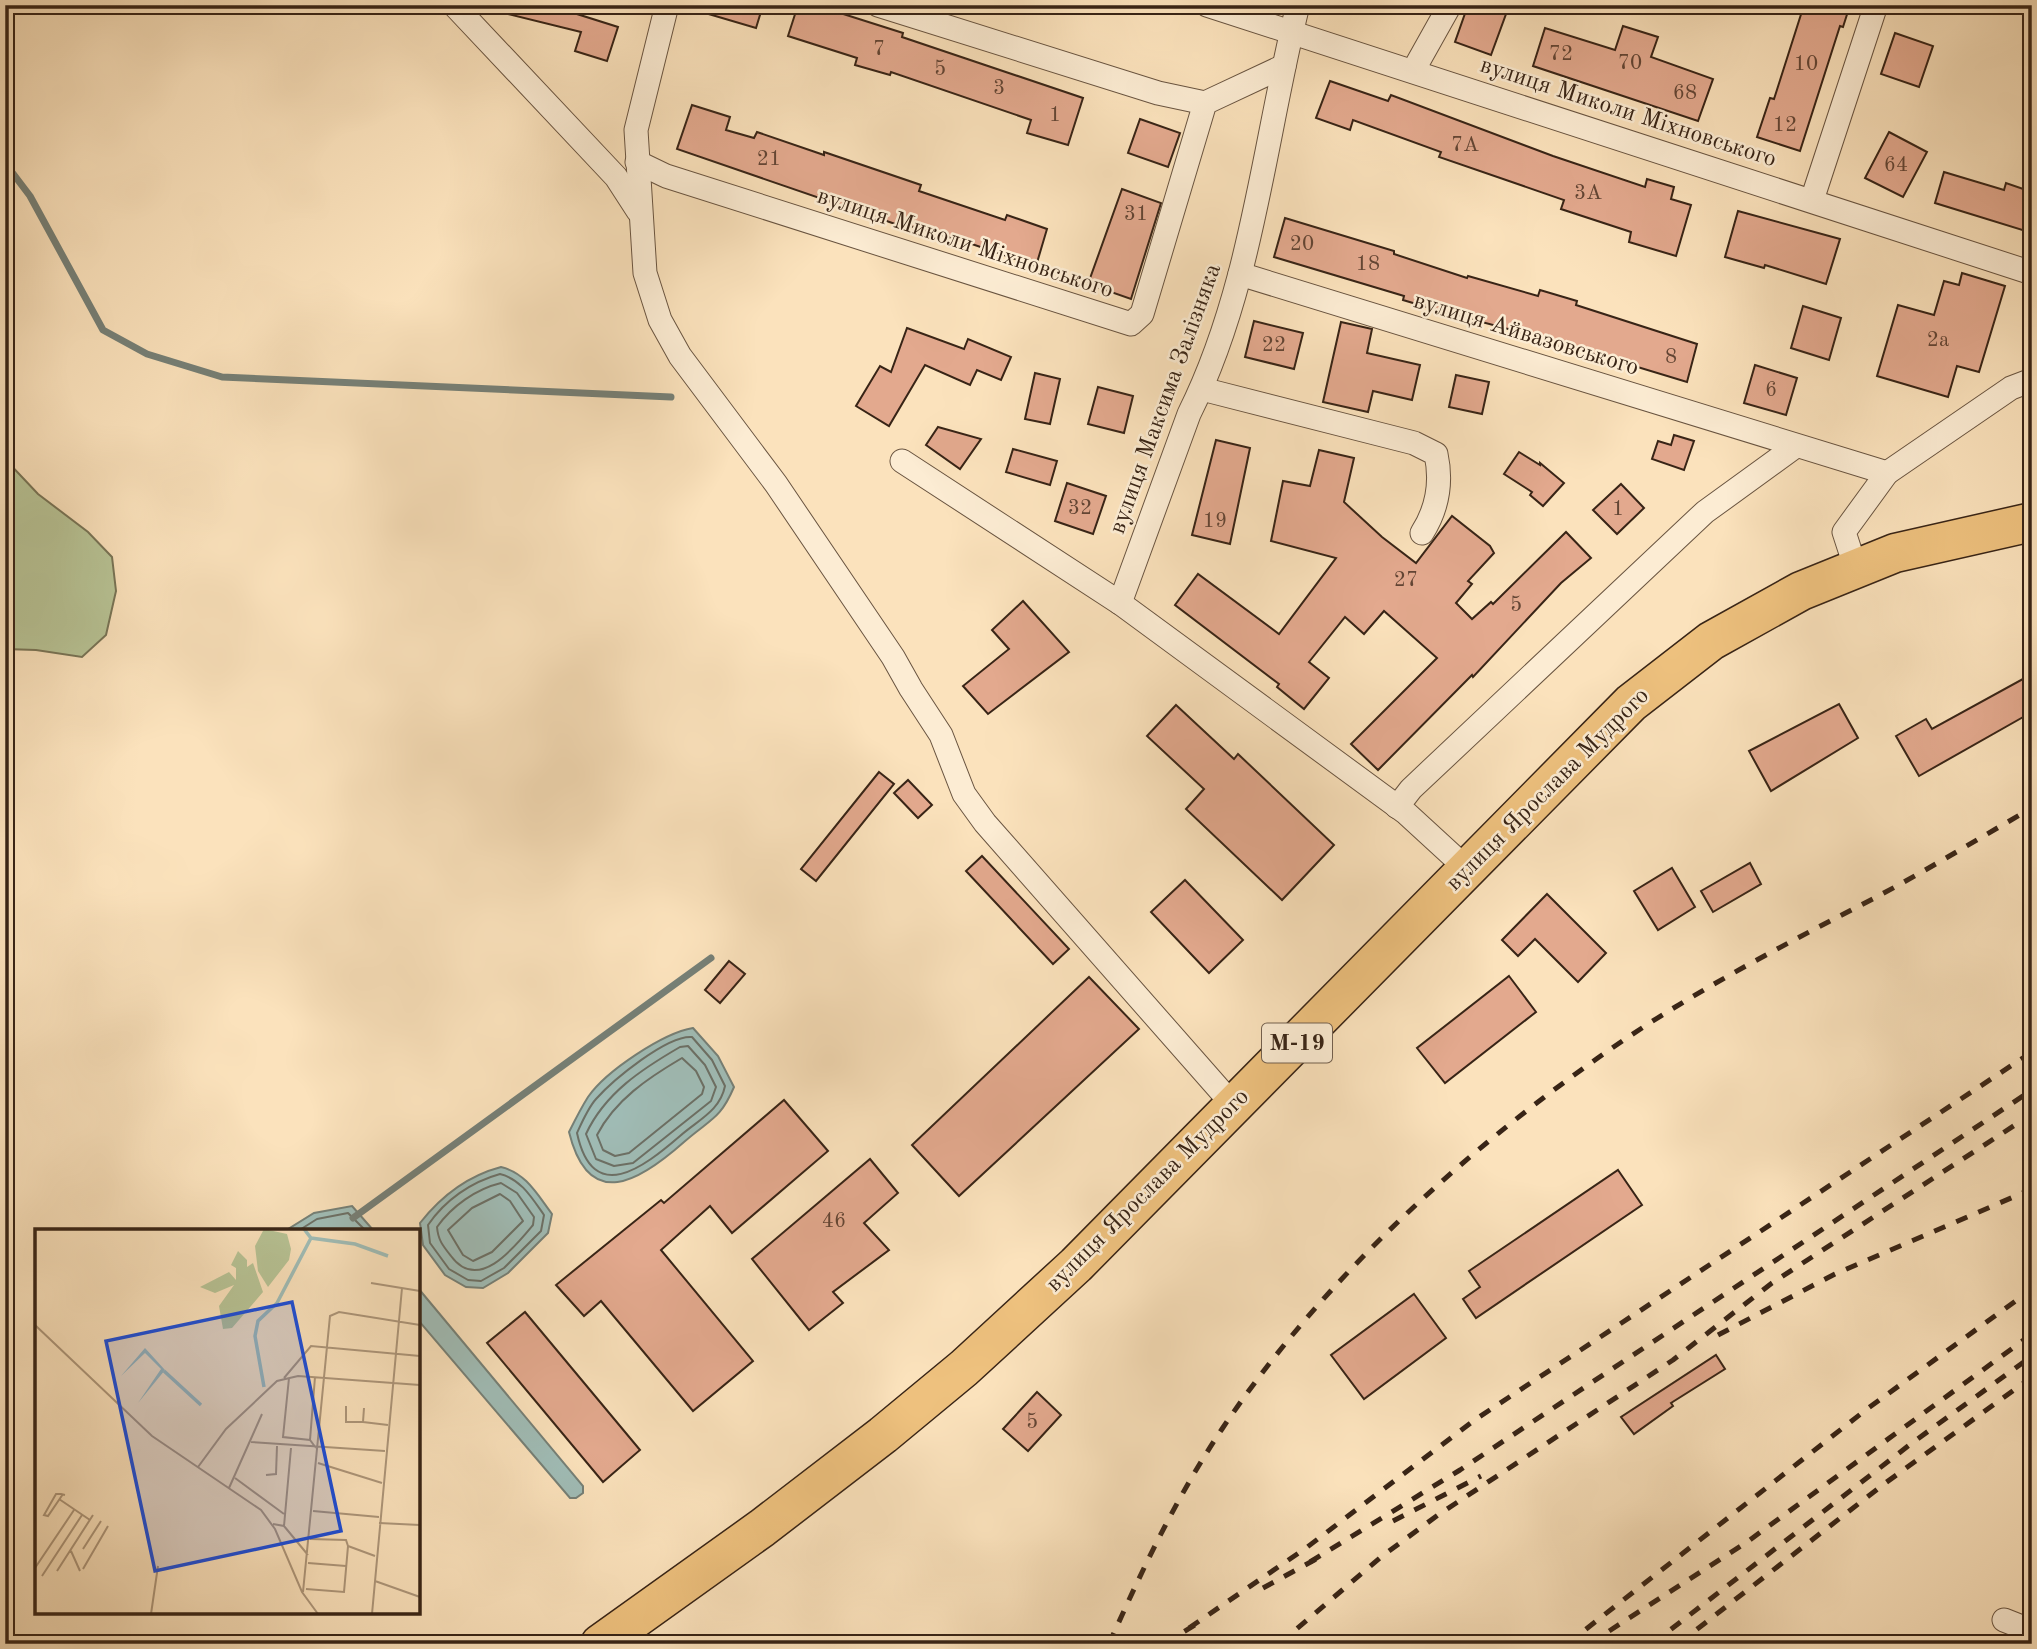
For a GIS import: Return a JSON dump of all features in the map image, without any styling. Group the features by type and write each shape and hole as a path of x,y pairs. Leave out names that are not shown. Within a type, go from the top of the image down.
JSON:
{"highway":[{"name":"вулиця Ярослава Мудрого","path":"600,1644 762,1528 883,1435 964,1368 1076,1265 1631,703 1711,641 1801,591 1895,553 2032,522"}],"street":[{"path":"454,5 617,177 640,215"},
{"path":"667,5 636,130 645,273 660,320 680,356 776,484 894,657 911,690 942,735 964,794 995,834 1234,1107"},
{"path":"877,5 1158,93 1205,103 1284,66"},
{"name":"вулиця Миколи Міхновського","path":"1207,5 1292,30 2032,273"},
{"name":"вулиця Максима Залізняка","path":"1119,603 1189,414 1202,389 1240,274 1298,5"},
{"path":"1413,71 1450,5"},
{"path":"1812,200 1876,5"},
{"name":"вулиця Миколи Міхновського","path":"637,162 666,176 1131,324 1142,314 1205,103"},
{"name":"вулиця Айвазовського","path":"1240,274 1887,472"},
{"path":"1856,569 1844,532 1887,472 2011,388 2032,380"},
{"path":"1202,389 1414,443 1436,454 1441,478 1436,504 1422,533"},
{"path":"1398,807 1411,789 1705,512 1796,446"},
{"path":"902,461 1119,603 1398,807 1467,869"},
{"path":"2004,1620 2032,1631"}],"green space":[{"path":"5,459 38,494 88,532 112,557 116,591 106,635 82,657 36,650 5,649"}],"water":[{"path":"693,1028 718,1056 734,1087 724,1106 714,1118 667,1156 634,1177 618,1182 603,1181 589,1173 578,1157 569,1132 588,1097 621,1065 651,1045"},
{"path":"501,1167 524,1179 552,1214 548,1233 508,1273 483,1288 466,1287 445,1275 423,1245 420,1223 437,1204 466,1181"},
{"path":"352,1206 372,1229 288,1229 314,1213"},
{"path":"420,1290 583,1486 583,1493 576,1498 570,1498 420,1322"}],"building":[{"path":"501,5 559,5 558,8 618,27 607,61 575,51 581,32 500,12"},
{"path":"696,5 763,5 756,28 695,10"},
{"path":"798,5 815,5 903,33 902,37 1083,98 1068,145 1027,133 1031,120 891,72 890,75 855,65 857,58 788,36"},
{"path":"1468,5 1480,5 1506,14 1491,55 1455,42"},
{"path":"1804,5 1850,5 1843,27 1840,26 1800,151 1757,137 1770,98 1774,99"},
{"path":"1623,26 1658,37 1651,57 1713,79 1698,121 1533,66 1545,28 1615,50"},
{"path":"1895,33 1933,46 1919,87 1881,74"},
{"path":"1330,81 1388,101 1391,95 1553,156 1645,187 1647,179 1674,187 1671,199 1691,205 1676,256 1629,242 1631,232 1561,209 1564,200 1439,157 1441,152 1353,120 1350,130 1316,118"},
{"path":"692,105 730,117 726,130 754,138 757,132 824,155 824,152 921,185 919,191 1005,220 1007,215 1047,229 1036,266 966,242 907,225 907,228 677,149"},
{"path":"1140,119 1180,133 1168,167 1128,153"},
{"path":"1889,132 1927,152 1903,197 1865,178"},
{"path":"1944,172 2004,190 2006,183 2032,192 2032,233 1935,203"},
{"path":"1122,189 1161,203 1131,299 1088,284"},
{"path":"1738,211 1840,239 1826,284 1765,265 1764,268 1725,257"},
{"path":"1285,218 1394,251 1394,254 1467,278 1468,276 1538,296 1540,290 1577,301 1576,305 1697,344 1687,382 1565,345 1564,348 1526,338 1527,334 1403,300 1404,296 1274,257"},
{"path":"1962,273 2005,286 1979,372 1957,366 1948,397 1877,376 1898,305 1934,315 1944,281 1959,285"},
{"path":"1803,306 1841,318 1829,360 1791,348"},
{"path":"1254,321 1303,333 1294,369 1245,357"},
{"path":"1341,322 1372,329 1367,353 1420,365 1412,400 1373,391 1368,412 1323,402"},
{"path":"907,328 964,349 968,339 1011,357 1001,380 977,370 970,385 925,365 889,426 856,406 880,366 891,372"},
{"path":"1755,365 1797,378 1786,415 1744,403"},
{"path":"1035,373 1060,379 1050,424 1025,419"},
{"path":"1456,375 1489,382 1482,414 1449,407"},
{"path":"1098,387 1133,396 1124,433 1088,424"},
{"path":"938,427 981,439 960,469 926,445"},
{"path":"1674,435 1694,441 1684,470 1652,459 1658,441 1671,445"},
{"path":"1216,440 1250,448 1230,544 1192,535"},
{"path":"1013,449 1057,461 1050,485 1006,472"},
{"path":"1319,450 1354,458 1344,502 1382,537 1416,563 1452,516 1490,546 1494,553 1468,581 1472,584 1456,603 1472,619 1491,602 1493,604 1566,532 1591,558 1561,583 1473,677 1472,675 1378,770 1351,744 1437,658 1384,611 1364,634 1345,617 1309,662 1329,678 1304,709 1277,687 1279,684 1175,605 1198,574 1279,634 1336,558 1271,541 1283,481 1310,486"},
{"path":"1519,452 1540,463 1564,483 1543,506 1530,495 1532,492 1504,474"},
{"path":"1067,483 1106,496 1093,534 1055,521"},
{"path":"1621,484 1644,508 1617,534 1593,510"},
{"path":"1023,601 1069,652 988,714 963,686 1009,649 992,630"},
{"path":"2032,674 2032,712 1919,776 1896,736 1926,719 1932,729"},
{"path":"1839,704 1858,738 1771,791 1749,751"},
{"path":"1176,705 1234,759 1238,754 1334,845 1282,900 1186,809 1204,789 1147,736"},
{"path":"879,772 894,784 816,881 801,869"},
{"path":"908,780 932,805 918,818 894,793"},
{"path":"982,856 1069,949 1053,964 966,871"},
{"path":"1750,863 1761,884 1713,912 1701,891"},
{"path":"1672,868 1695,907 1658,930 1634,891"},
{"path":"1185,880 1243,940 1209,973 1151,912"},
{"path":"1547,894 1606,953 1578,982 1535,939 1518,956 1502,940"},
{"path":"729,961 745,974 720,1003 705,990"},
{"path":"1509,976 1536,1012 1445,1083 1417,1048"},
{"path":"1089,977 1139,1029 959,1196 912,1145"},
{"path":"784,1100 828,1151 732,1233 710,1206 661,1250 753,1361 693,1411 601,1301 584,1316 556,1285 661,1200 664,1203"},
{"path":"870,1159 898,1193 864,1223 889,1250 833,1292 843,1303 809,1330 752,1259"},
{"path":"1618,1170 1642,1205 1476,1318 1463,1299 1480,1287 1469,1271"},
{"path":"1414,1294 1446,1338 1364,1399 1331,1355"},
{"path":"525,1312 640,1450 603,1482 487,1343"},
{"path":"1716,1355 1725,1369 1671,1403 1673,1406 1634,1434 1621,1417"},
{"path":"1037,1392 1061,1415 1028,1451 1003,1429"}],"waterway":[{"path":"5,163 30,196 103,330 147,354 222,377 671,397"},
{"path":"353,1218 711,958"}],"railway":[{"path":"1109,1644 1147,1561 1190,1480 1262,1373 1352,1268 1452,1172 1560,1086 1674,1008 1766,955 1903,883 2032,808"},
{"path":"1189,1628 1306,1548 1476,1419 2032,1052"},
{"path":"1310,1562 1460,1470 2032,1090"},
{"path":"1279,1644 1381,1557 1438,1515 1673,1360 1772,1283 2032,1114"},
{"path":"1718,1335 1835,1274 2032,1189"},
{"path":"1567,1644 1867,1409 2032,1289"},
{"path":"1589,1644 1747,1542 2032,1334"},
{"path":"1652,1644 1912,1443 2032,1356"},
{"path":"1678,1644 1884,1484 2032,1377"},
{"path":"1393,1521 1481,1476"},
{"path":"1263,1588 1318,1558"},
{"path":"1164,1644 1198,1623"}]}
